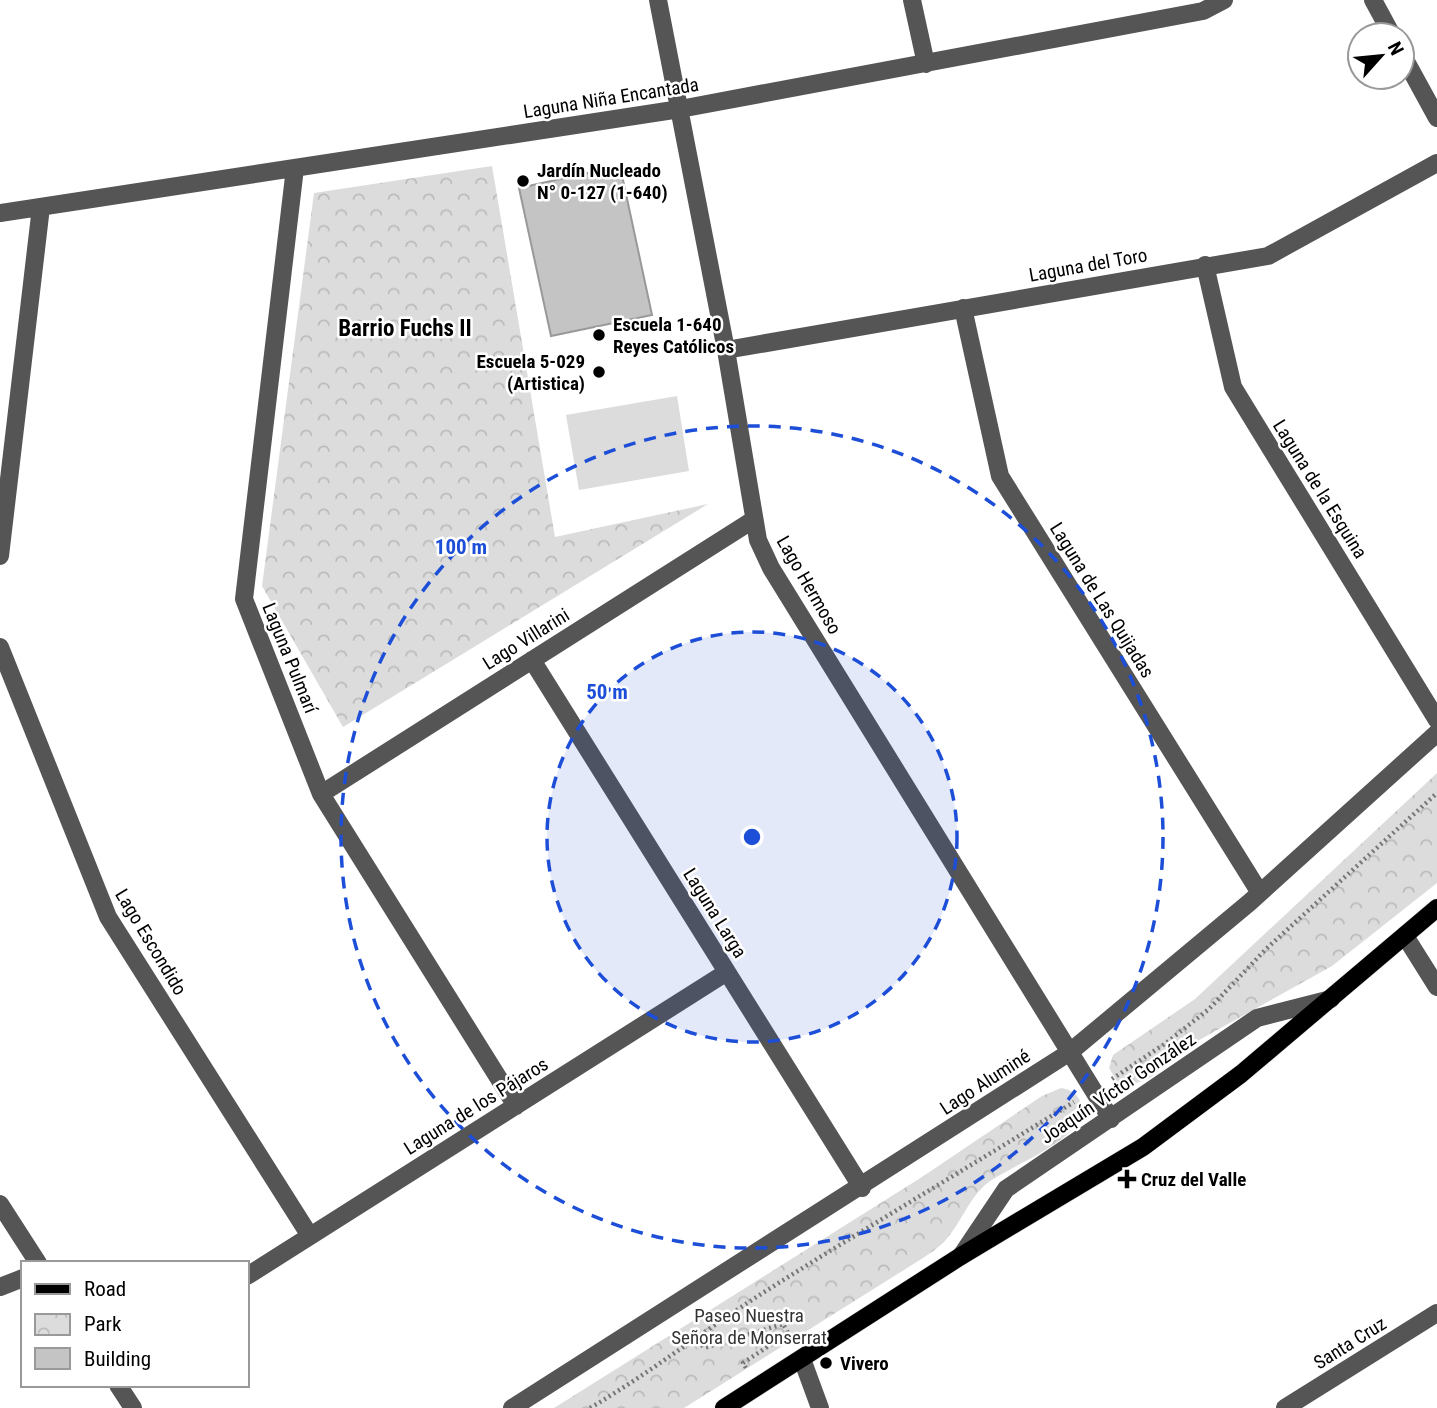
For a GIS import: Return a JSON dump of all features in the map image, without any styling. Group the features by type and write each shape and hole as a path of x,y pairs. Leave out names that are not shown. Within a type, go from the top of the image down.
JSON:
{"main road":[{"name":"Joaquín Víctor González","path":"724,1408 961,1256 1143,1147 1231,1081 1437,908"}],"street":[{"name":"Lago Hermoso","path":"658,0 726,350 753,520 771,568 1111,1119"},
{"path":"912,0 926,64"},
{"name":"Laguna Niña Encantada","path":"0,213 680,109 926,64 1168,9 1203,11 1223,0"},
{"path":"1373,0 1384,21"},
{"path":"1416,80 1437,118"},
{"name":"Laguna del Toro","path":"726,350 1268,256 1437,163"},
{"name":"Laguna Pulmarí","path":"295,169 244,598 321,794 516,1105"},
{"path":"0,556 41,207"},
{"name":"Laguna de la Esquina","path":"1205,265 1233,387 1437,720"},
{"name":"Laguna de Las Quijadas","path":"963,308 1000,476 1260,893"},
{"name":"Lago Villarini","path":"321,794 753,520"},
{"name":"Lago Escondido","path":"0,647 108,917 310,1236"},
{"name":"Laguna Larga","path":"532,660 862,1188"},
{"name":"Lago Aluminé","path":"512,1408 862,1188 1070,1052 1260,893 1437,733"},
{"path":"1405,936 1437,987"},
{"name":"Laguna de los Pájaros","path":"248,1275 727,972"},
{"name":"Joaquín Víctor González","path":"961,1256 1006,1189 1257,1018 1331,999"},
{"path":"0,1204 37,1261"},
{"path":"0,1287 21,1279"},
{"name":"Santa Cruz","path":"1284,1408 1437,1313"},
{"path":"802,1359 820,1408"},
{"path":"119,1387 132,1408"}],"path":[{"path":"590,1408 598,1406 635,1382 696,1336 888,1213 1166,1043 1199,1018 1266,950 1437,793"},
{"path":"696,1336 704,1348 783,1324 788,1334 743,1363 758,1387"}],"green space":[{"path":"492,166 555,537 708,504 343,727 262,586 314,193"},
{"path":"677,396 689,471 579,490 566,415"},
{"path":"1437,773 1437,883 1332,966 1201,1039 1148,1079 1127,1086 1118,1083 1109,1068 1113,1055 1195,999"},
{"name":"Paseo Nuestra Señora de Monserrat","path":"1061,1088 1073,1092 1081,1103 1081,1116 1074,1128 1045,1150 985,1185 944,1242 923,1258 684,1408 554,1408 922,1177 1042,1096"}],"building":[{"path":"620,166 652,315 551,336 519,188"}],"place":[{"name":"Jardín Nucleado N° 0-127 (1-640)","path":"523,181"},
{"name":"Escuela 1-640 Reyes Católicos","path":"599,335"},
{"name":"Escuela 5-029 (Artistica)","path":"599,372"},
{"name":"Cruz del Valle","path":"1127,1179"},
{"name":"Vivero","path":"826,1363"}],"district":[{"name":"Barrio Fuchs II","path":"405,328"}]}
